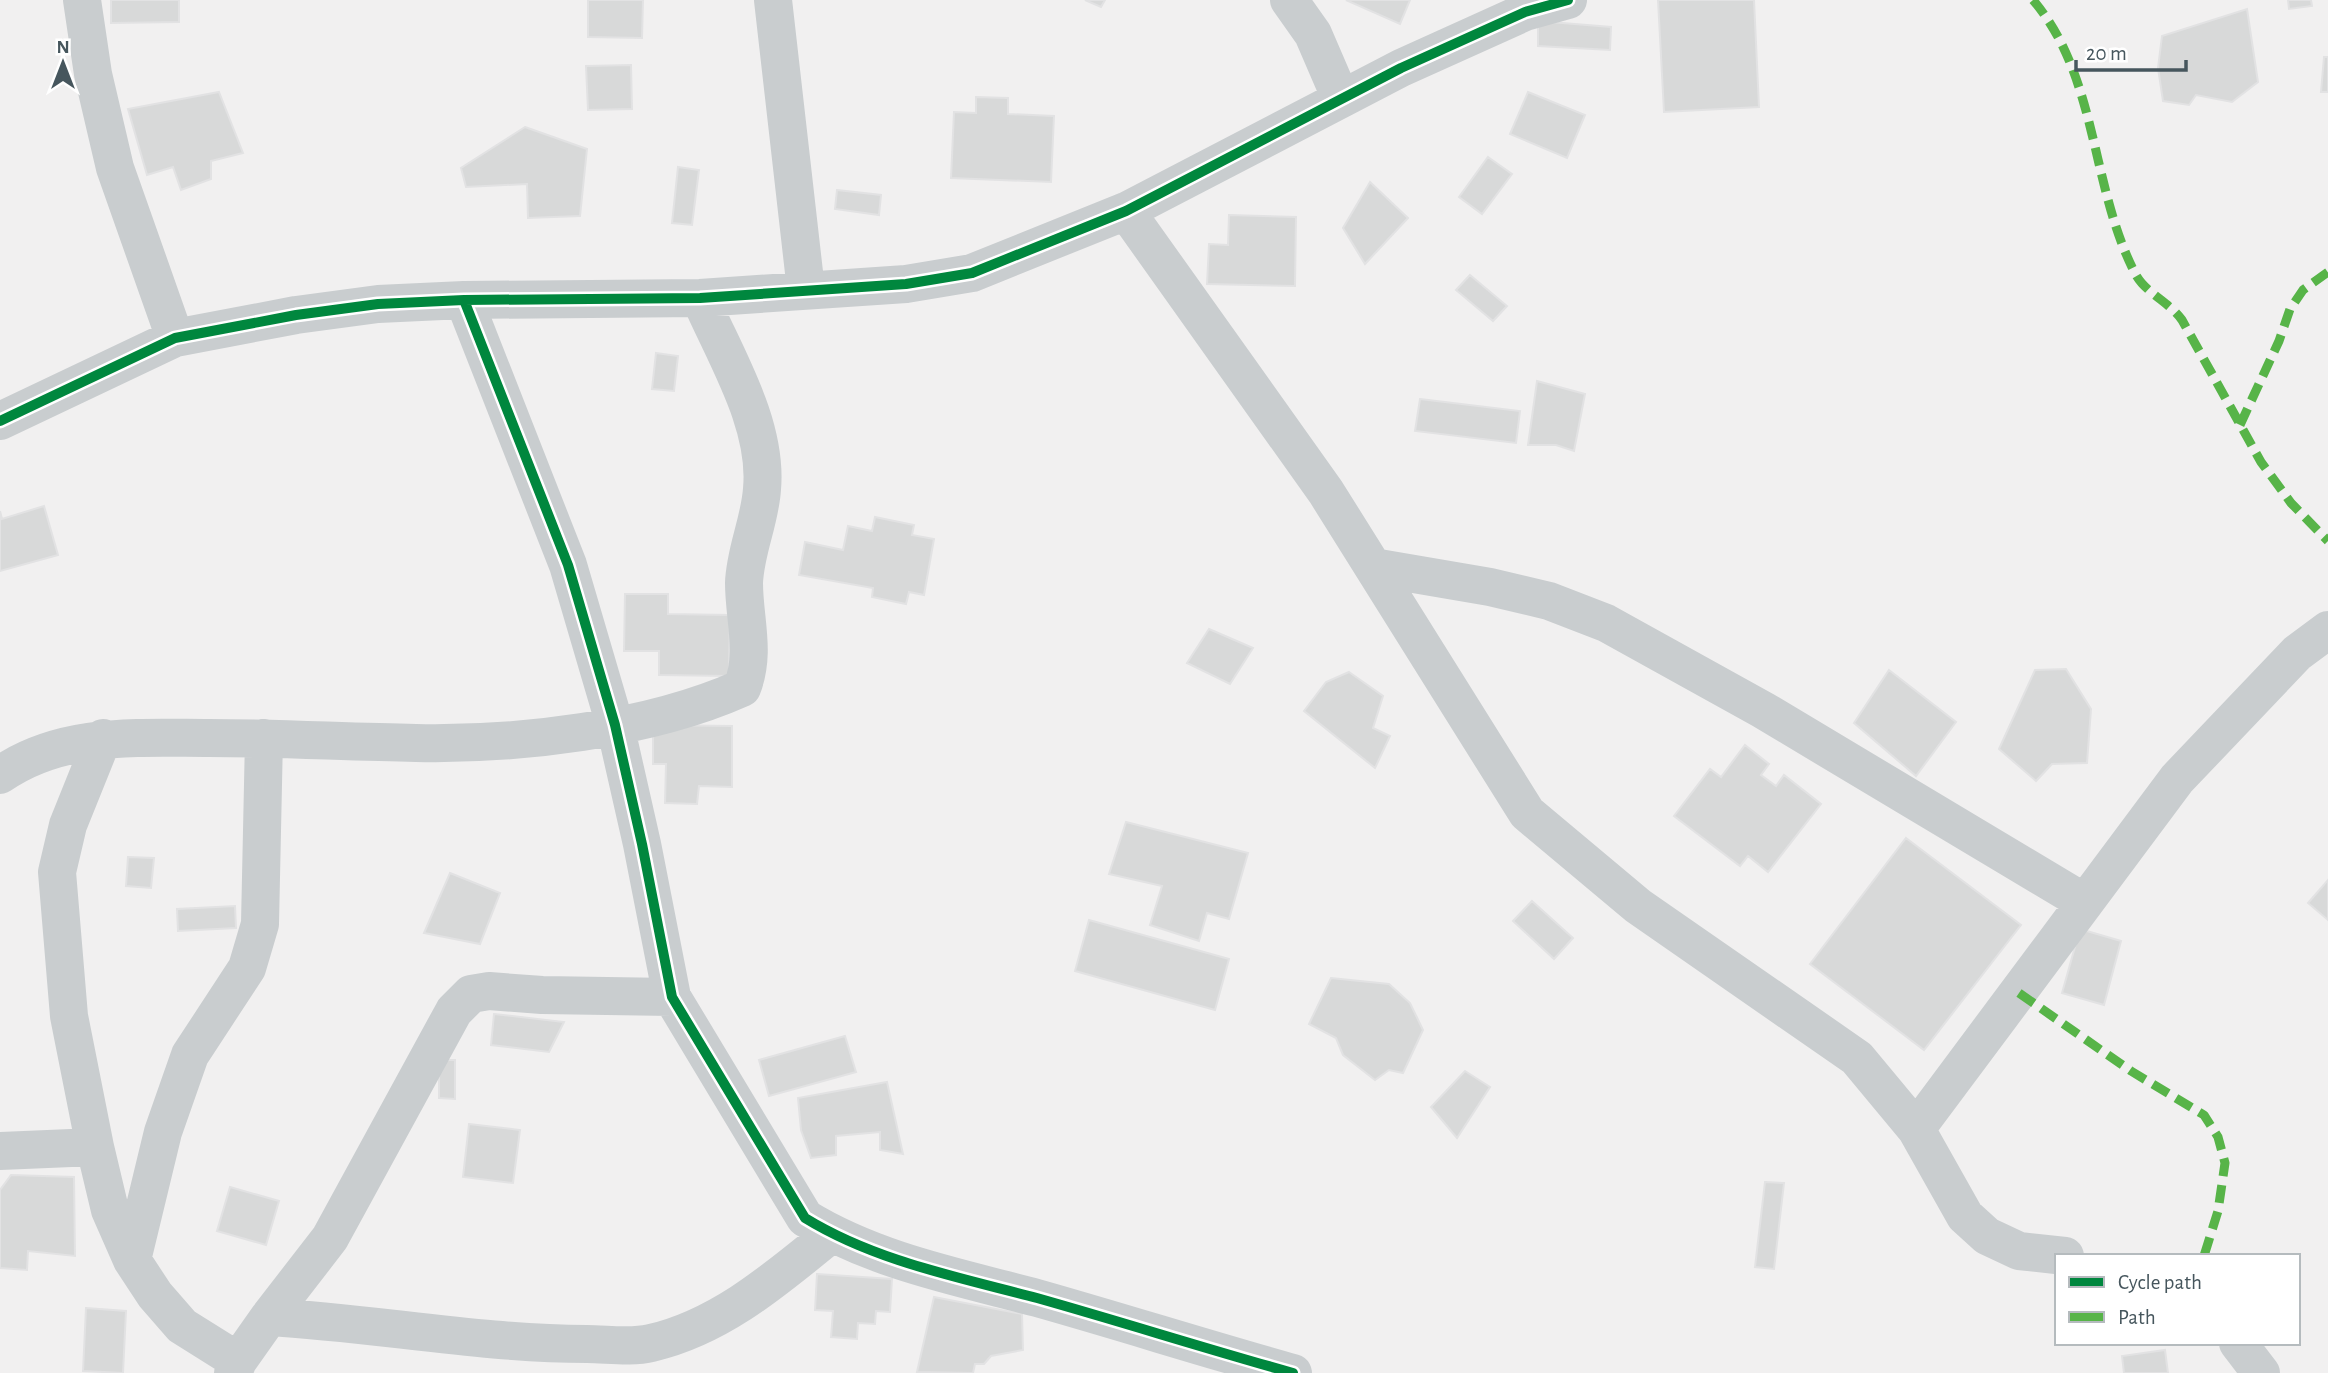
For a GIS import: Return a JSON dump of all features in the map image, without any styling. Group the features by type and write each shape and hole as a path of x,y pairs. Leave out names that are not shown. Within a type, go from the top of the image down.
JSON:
{"street":[{"path":"82,0 93,74 115,168 176,338"},
{"path":"773,0 806,290"},
{"path":"1289,0 1313,34 1341,99"},
{"path":"0,421 176,338 296,315 378,304 464,300 700,298 906,284 972,273 1126,211 1341,99 1525,12 1568,0"},
{"path":"1126,211 1326,492 1527,813 1638,906 1857,1058 1916,1129 1965,1216 1987,1237 2019,1251 2055,1255"},
{"path":"0,775 22,760 46,751 103,738 264,738 418,743 532,740 615,725 723,697 742,688 750,670 744,586 746,564 758,522 762,487 760,450 747,407 700,298"},
{"path":"464,300 568,565 615,725 672,997 790,1198 805,1218 831,1234 925,1269 1039,1299 1293,1373"},
{"path":"1373,567 1490,587 1549,601 1606,624 1763,710 2084,902"},
{"path":"1916,1129 2177,779 2297,653 2328,630"},
{"path":"103,738 68,825 57,872 69,1016 95,1147 110,1210 132,1260 155,1295 182,1325 236,1367 269,1317 330,1238 454,1011 471,994 489,991 672,997"},
{"path":"132,1260 163,1132 190,1055 247,968 260,923 264,738"},
{"path":"0,1151 95,1147"},
{"path":"269,1317 351,1322 545,1344 649,1344 691,1330 755,1295 831,1234"},
{"path":"2240,1345 2261,1373"}],"building":[{"path":"111,0 179,0 179,22 111,23"},
{"path":"588,0 643,0 642,38 588,37"},
{"path":"1085,0 1105,0 1101,7"},
{"path":"1346,0 1410,0 1400,24"},
{"path":"1658,0 1754,0 1759,107 1664,112"},
{"path":"2288,0 2311,0 2312,6 2289,9"},
{"path":"2247,9 2258,82 2232,102 2196,95 2189,105 2163,101 2158,68 2162,36"},
{"path":"1538,21 1611,27 1610,50 1538,46"},
{"path":"2324,57 2328,57 2328,92 2321,92"},
{"path":"631,65 632,109 588,110 586,66"},
{"path":"219,92 243,153 211,161 211,179 181,190 173,167 147,175 128,109"},
{"path":"1528,92 1585,115 1567,158 1510,134"},
{"path":"976,97 1008,98 1008,114 1054,116 1051,182 951,178 954,112 976,113"},
{"path":"525,127 587,149 580,216 528,218 527,184 466,187 461,168"},
{"path":"1488,157 1512,174 1482,214 1459,197"},
{"path":"678,167 699,170 692,225 672,223"},
{"path":"1370,182 1408,218 1365,264 1343,228"},
{"path":"837,190 881,195 879,215 835,209"},
{"path":"1229,215 1296,217 1295,286 1207,284 1209,244 1228,245"},
{"path":"1470,275 1507,306 1493,321 1456,290"},
{"path":"656,353 678,356 674,391 652,389"},
{"path":"1537,381 1585,394 1574,451 1556,445 1528,445"},
{"path":"1420,399 1520,411 1516,443 1415,431"},
{"path":"44,506 58,555 0,571 0,511 2,519"},
{"path":"875,517 914,525 912,535 934,539 924,595 909,592 906,604 872,597 873,588 799,575 805,542 843,550 848,526 872,531"},
{"path":"625,594 668,594 668,614 730,615 729,676 659,675 659,651 624,651"},
{"path":"1209,629 1253,648 1230,684 1187,663"},
{"path":"2066,669 2091,709 2087,763 2052,764 2036,781 1999,749 2035,670"},
{"path":"1889,670 1956,722 1916,776 1854,723"},
{"path":"1349,672 1383,696 1373,728 1390,736 1375,768 1304,711 1326,682"},
{"path":"653,725 732,726 732,787 699,786 697,804 665,803 666,764 653,764"},
{"path":"1745,745 1769,764 1761,775 1776,786 1784,775 1821,804 1768,872 1748,856 1740,866 1674,816 1710,769 1721,777"},
{"path":"1126,822 1248,853 1229,919 1207,913 1199,941 1150,925 1162,886 1109,874"},
{"path":"1906,838 2021,925 1924,1050 1810,964"},
{"path":"128,857 154,858 151,888 126,886"},
{"path":"450,873 500,893 480,944 424,933"},
{"path":"2328,880 2328,920 2308,903"},
{"path":"1532,901 1573,938 1554,959 1513,921"},
{"path":"235,906 236,928 178,931 177,909"},
{"path":"1089,920 1229,959 1215,1010 1075,971"},
{"path":"2080,929 2121,941 2104,1005 2062,993"},
{"path":"1331,978 1389,984 1410,1003 1423,1030 1403,1073 1389,1070 1375,1080 1343,1055 1336,1038 1309,1024"},
{"path":"494,1014 564,1022 549,1052 491,1045"},
{"path":"845,1036 856,1072 769,1096 759,1060"},
{"path":"439,1060 455,1060 455,1099 439,1098"},
{"path":"1465,1071 1490,1087 1457,1138 1431,1107"},
{"path":"887,1082 903,1154 880,1150 880,1132 836,1136 836,1155 811,1158 801,1130 798,1098"},
{"path":"469,1124 520,1130 513,1183 463,1177"},
{"path":"11,1175 74,1177 75,1256 28,1251 27,1270 0,1268 0,1190"},
{"path":"1765,1182 1784,1183 1774,1269 1755,1267"},
{"path":"230,1187 279,1201 266,1245 217,1231"},
{"path":"817,1274 892,1279 890,1312 876,1311 875,1324 858,1323 857,1339 831,1337 833,1311 815,1310"},
{"path":"934,1297 1022,1314 1023,1350 991,1356 984,1364 975,1364 973,1373 917,1372"},
{"path":"86,1308 126,1311 123,1373 83,1371"},
{"path":"2165,1350 2168,1373 2124,1373 2122,1356"}],"marked path":[{"path":"2033,0 2054,31 2070,64 2082,98 2110,206 2136,275 2182,320 2261,462 2291,503 2328,541"},
{"path":"2240,425 2279,341 2290,309 2303,290 2328,272"},
{"path":"2019,993 2131,1071 2204,1115 2218,1137 2225,1163 2218,1211 2205,1254"}],"cycle path":[{"path":"0,421 175,338 296,315 378,304 464,300 700,298 906,284 972,273 1126,211 1401,68 1525,12 1568,0"},
{"path":"464,300 568,565 615,725 672,997 805,1218 888,1257 1293,1373"}]}
